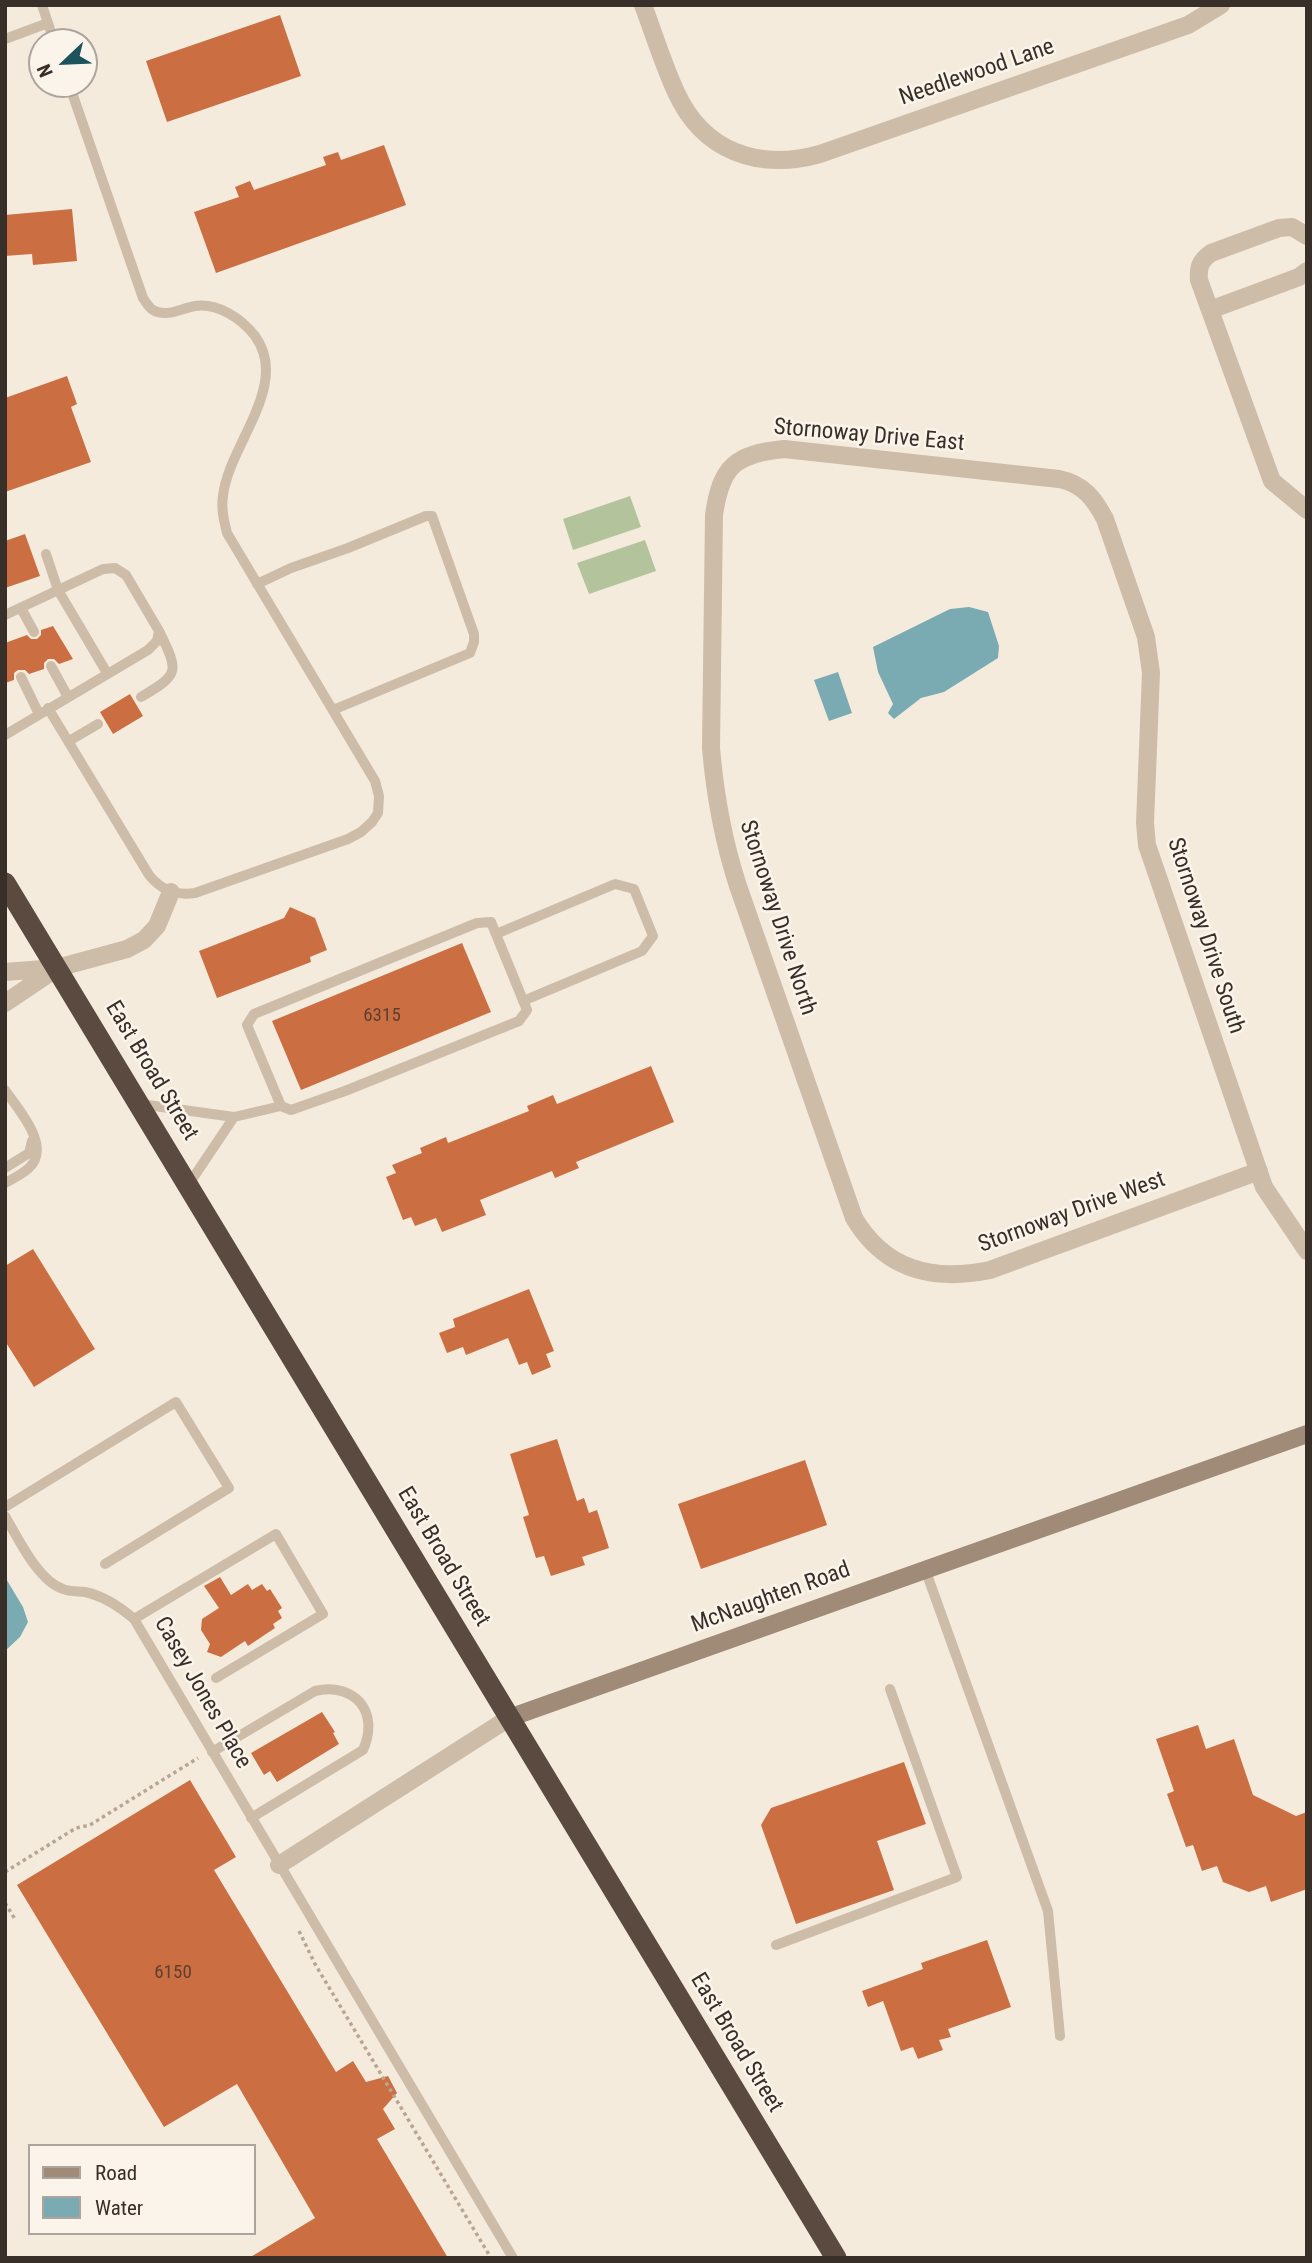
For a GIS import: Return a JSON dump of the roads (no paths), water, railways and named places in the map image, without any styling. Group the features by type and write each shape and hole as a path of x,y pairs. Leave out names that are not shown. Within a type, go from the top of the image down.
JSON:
{"highway":[{"name":"East Broad Street","path":"5,883 836,2258"}],"street":[{"name":"Needlewood Lane","path":"643,5 676,92 703,131 743,156 781,161 820,154 1188,25 1221,5"},
{"path":"1307,236 1292,227 1279,228 1211,253 1202,259 1198,267 1199,280 1272,481 1307,510"},
{"path":"1210,310 1299,278 1307,271"},
{"name":"Stornoway Drive East","path":"714,515 718,489 733,467 756,452 784,449 1059,480"},
{"name":"Stornoway Drive South","path":"1059,480 1072,482 1096,500 1146,637 1152,690 1145,823 1147,845 1264,1187 1307,1251"},
{"name":"Stornoway Drive North","path":"714,515 711,748 716,796 727,854 853,1218 866,1238 881,1252 900,1263"},
{"path":"5,972 57,968 127,949 144,940 157,926 171,892"},
{"path":"5,1003 57,968"},
{"name":"Stornoway Drive West","path":"900,1263 923,1272 944,1276 964,1276 990,1270 1259,1171"},
{"name":"McNaughten Road","path":"279,1865 509,1718 1307,1434"}],"lane":[{"path":"42,5 50,28"},
{"path":"5,38 48,23"},
{"path":"21,677 43,711 69,741 149,875 155,883 171,892 195,893 348,839 372,822 377,813 380,796 375,781 227,533 223,519 223,495 266,383 263,352 254,334 228,313 216,308 197,306 162,313 152,310 143,298 74,98"},
{"path":"257,583 426,516 432,516 474,634 470,653 333,710"},
{"path":"46,554 58,590 107,673"},
{"path":"5,615 103,569 115,568 126,575 159,631 174,670 169,681 141,697"},
{"path":"21,608 34,632"},
{"path":"5,735 148,650 157,641 159,631"},
{"path":"51,666 68,696"},
{"path":"69,741 98,724"},
{"path":"496,934 615,884 634,889 653,936 642,951 523,1001"},
{"path":"140,1104 234,1117 281,1106 290,1110 345,1091 519,1021 527,1010 491,922 477,923 254,1014 247,1025 281,1106"},
{"path":"5,1090 36,1139 37,1150 29,1168 5,1183"},
{"path":"189,1184 234,1117"},
{"path":"5,1168 29,1153 33,1138 30,1129"},
{"path":"5,1507 176,1402 229,1488 105,1564"},
{"name":"Casey Jones Place","path":"5,1517 35,1566 54,1584 63,1590 85,1592 103,1598 119,1606 134,1619 513,2258"},
{"path":"134,1619 276,1534 323,1614 216,1678"},
{"path":"925,1569 1048,1911 1060,2036"},
{"path":"212,1752 315,1691 329,1688 355,1695 369,1718 369,1736 363,1750 251,1818"},
{"path":"776,1945 957,1877 890,1689"}],"water":[{"path":"969,607 988,612 999,646 998,658 944,692 921,698 894,719 888,713 893,704 878,672 873,647 950,609"},
{"path":"838,672 852,713 829,721 814,680"},
{"path":"5,1577 23,1607 28,1622 20,1637 5,1651"}]}
